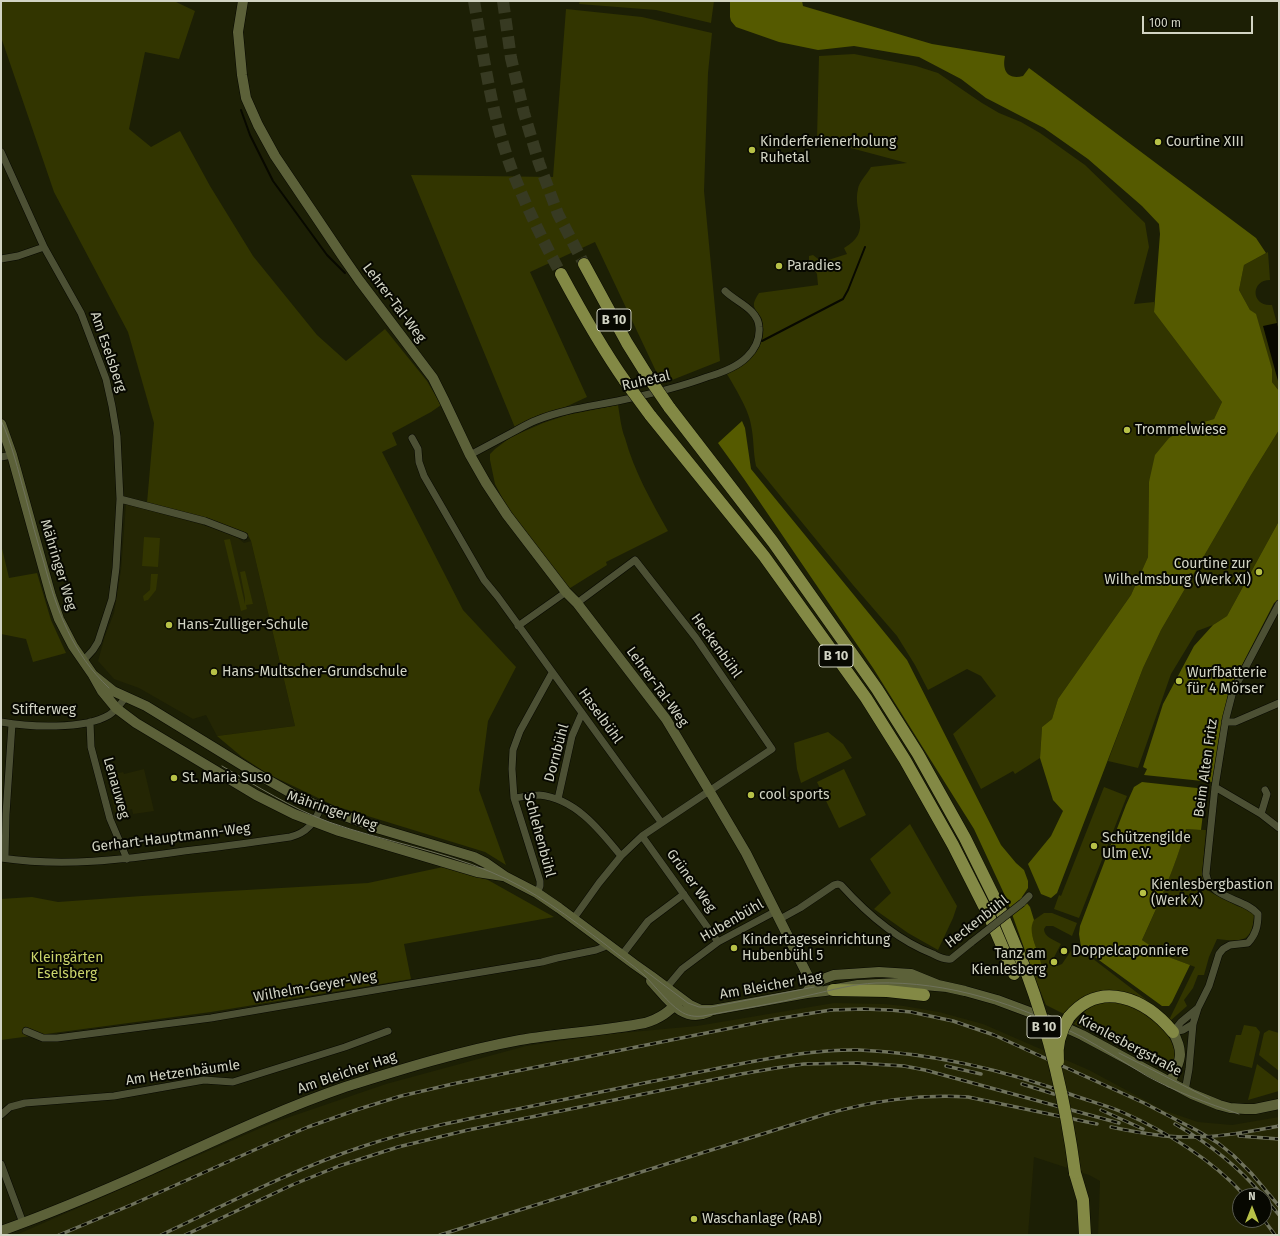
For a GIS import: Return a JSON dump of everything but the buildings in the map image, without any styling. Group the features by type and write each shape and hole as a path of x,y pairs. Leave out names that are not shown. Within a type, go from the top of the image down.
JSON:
{"highway":[{"name":"B 10","path":"584,264 626,343 647,375 773,542 877,688 918,754 965,838 1001,911 1041,1012 1060,1084 1070,1136 1074,1173 1083,1200 1085,1235"},
{"name":"B 10","path":"561,274 584,317 625,381 650,415 764,556 866,698 905,760 953,845 990,918 1014,974"},
{"path":"833,990 850,989 887,991 924,996"},
{"path":"1060,1084 1057,1056 1061,1030 1069,1017 1086,1001 1105,996 1118,996 1128,999 1146,1008 1163,1021 1173,1032"}],"street":[{"name":"Lehrer-Tal-Weg","path":"243,1 238,32 242,75 246,98 258,125 275,156 342,257 433,378 470,455 506,515 666,719 746,853 815,989"},
{"name":"Am Eselsberg","path":"1,152 44,247 81,313 106,379 117,436 120,499 116,568 112,599 98,642 94,650 83,661"},
{"path":"1,259 18,256 44,247"},
{"name":"Ruhetal","path":"470,455 536,420 596,404 621,400 686,385 723,372 739,363 747,357 757,343 759,335 758,320 750,310 725,291"},
{"name":"Mähringer Weg","path":"1,424 12,455 51,596 64,630 83,661 94,675 104,695 116,708 136,723 280,808 314,822 477,872 506,877"},
{"name":"Haselbühl","path":"412,438 418,449 419,462 424,476 484,580 498,597 662,822"},
{"path":"1,457 12,455"},
{"path":"120,499 205,522 244,536"},
{"name":"Heckenbühl","path":"577,604 635,560 696,638 772,749 710,791"},
{"path":"518,626 566,592"},
{"name":"Beim Alten Fritz","path":"1185,1091 1189,1069 1193,1024 1198,1008 1209,986 1219,954 1223,949 1230,946 1248,943 1256,933 1258,924 1258,914 1253,908 1239,903 1213,888 1207,879 1206,874 1215,787 1225,722 1233,691 1278,604"},
{"name":"Schlehenbühl","path":"537,893 540,886 540,881 514,798 512,769 513,750 520,731 552,673"},
{"name":"Mähringer Weg","path":"94,675 113,691 138,702 276,785 321,807 380,829 479,859 506,877 537,893 574,918 667,987 678,1002"},
{"name":"Stifterweg","path":"1,722 52,726 90,722 108,716 126,697"},
{"path":"1225,722 1235,722 1279,702"},
{"name":"Dornbühl","path":"558,799 572,736 582,713"},
{"name":"Lenauweg","path":"90,722 91,747 110,819 127,859"},
{"path":"3,858 12,724"},
{"path":"1215,787 1261,814 1279,828"},
{"path":"1261,814 1267,794 1265,790"},
{"path":"574,918 599,883 621,856 642,836 710,791"},
{"path":"514,798 538,795 558,799 577,810 597,827 621,856"},
{"path":"314,822 321,807"},
{"name":"Gerhart-Hauptmann-Weg","path":"3,858 67,862 127,859 290,837 303,832 314,822"},
{"name":"Grüner Weg","path":"642,836 718,942"},
{"name":"Heckenbühl","path":"778,915 800,908 834,885 838,884 841,885 877,921 913,946 920,950 950,960 1029,896"},
{"path":"622,955 648,921 684,894"},
{"name":"Hubenbühl","path":"667,987 682,969 718,942 778,915"},
{"name":"Wilhelm-Geyer-Weg","path":"26,1030 43,1038 57,1038 208,1019 542,962 596,950 604,947 606,943"},
{"name":"Mähringer Weg","path":"634,964 678,1002"},
{"name":"Kienlesbergstraße","path":"801,994 815,989 823,979 831,976 879,972 910,974 947,987 993,998 1045,1018 1082,1035 1185,1091 1219,1105 1234,1108 1255,1109 1279,1104"},
{"name":"Kienlesbergstraße","path":"833,990 854,985 874,983 900,983 947,987"},
{"name":"Am Bleicher Hag","path":"815,989 833,990"},
{"name":"Am Bleicher Hag","path":"1,1231 136,1176 304,1102 343,1088 421,1064 503,1043 645,1023 662,1017 678,1002 682,1012 693,1016 700,1016 713,1010 801,994"},
{"name":"Beim Alten Fritz","path":"1173,1032 1181,1022 1198,1008"},
{"path":"1170,1083 1180,1059 1178,1042 1173,1032 1183,1030 1193,1024"},
{"name":"Am Hetzenbäumle","path":"1,1115 10,1107 29,1102 114,1096 204,1080 233,1082 346,1046 388,1030"},
{"path":"1,1164 23,1223"}],"shaded area":[{"path":"730,1 802,1 803,6 932,44 1005,56 1004,66 1009,75 1013,77 1023,76 1029,68 1256,238 1266,253 1244,265 1239,290 1250,310 1256,314 1272,369 1272,382 1279,391 1279,430 1251,475 1161,630 1143,668 1057,893 1051,898 1041,894 1028,864 1051,836 1063,811 1053,800 1040,758 1042,727 1052,719 1058,699 1131,595 1148,557 1149,482 1155,455 1169,438 1190,426 1214,419 1222,402 1154,312 1160,234 1159,224 1142,206 1088,159 1044,128 986,98 961,79 919,57 854,46 818,50 779,42 736,27 731,21 730,17"},
{"path":"1277,323 1279,331 1279,381 1263,326"},
{"path":"742,421 745,428 751,469 907,660 1001,845 1024,870 1028,881 1028,888 1022,897 1030,907 1034,920 1032,931 1042,970 1033,973 1007,900 974,829 873,668 718,443"},
{"path":"126,504 232,533 244,543 251,541 295,726 217,736 206,715 193,719 139,688 114,679 98,661 105,636 114,613 121,570"},
{"path":"1279,521 1279,599 1274,603 1229,690 1212,782 1144,775 1147,769 1143,767 1163,704 1194,646 1213,625 1227,616"},
{"path":"144,769 154,811 133,814 132,809 115,813 107,776"},
{"path":"1142,782 1206,789 1201,830 1186,829 1172,872 1142,940 1166,956 1190,965 1169,1006 1162,1006 1081,947 1079,934 1080,926 1126,805 1134,787"},
{"path":"834,1003 904,1006 939,1012 983,1024 1089,1070 1163,1110 1198,1122 1232,1125 1279,1117 1279,1235 1098,1235 1100,1181 1089,1175 1034,1157 1028,1235 16,1235 272,1123 386,1084 526,1046 599,1035 697,1026"}],"green space":[{"path":"1,1 174,1 195,11 179,59 145,52 129,129 151,147 180,131 210,186 253,256 317,335 346,361 385,329 427,381 441,405 392,433 397,445 382,452 463,610 516,667 488,721 479,790 506,865 485,852 335,806 268,774 242,757 217,736 295,726 251,541 247,533 147,503 154,423 128,332 54,192 1,37"},
{"path":"580,1 714,1 711,23 656,10 579,4"},
{"path":"566,9 642,17 712,33 708,73 704,191 720,361 662,384 595,242 530,272 587,397 516,430 411,175 553,177"},
{"path":"854,54 916,66 938,73 999,113 1021,122 1040,133 1085,165 1145,223 1149,247 1134,304 1154,302 1154,312 1222,402 1214,419 1190,426 1149,482 1148,557 1131,595 1058,699 1052,719 1042,727 1040,758 1015,774 1013,771 981,789 953,734 996,696 981,676 967,669 928,690 897,636 853,585 756,466 750,419 727,374 749,359 760,346 763,330 762,320 754,306 754,301 759,293 818,285 817,274 809,261 809,256 813,255 822,262 847,254 844,248 853,242 858,235 860,228 857,198 859,186 871,167 907,163 817,139 819,56"},
{"path":"1268,252 1270,280 1263,281 1259,284 1256,288 1256,293 1260,302 1272,305 1279,331 1279,391 1272,382 1272,369 1250,310 1239,290 1244,265"},
{"path":"618,405 622,430 633,462 649,497 668,531 606,562 607,565 567,590 509,511 495,484 490,454 511,437 543,423 567,415"},
{"path":"1279,430 1279,521 1227,616 1213,625 1197,631 1171,674 1138,768 1108,761 1143,668 1161,630 1251,475"},
{"path":"144,537 160,538 158,567 142,566"},
{"path":"230,539 245,604 240,572 245,571 253,604 246,605 247,609 241,611 224,540"},
{"path":"1,544 9,578 37,573 51,620 66,653 33,662 26,639 1,634"},
{"path":"151,574 158,574 156,590 148,600 144,601 143,596 150,590"},
{"path":"828,732 843,744 852,758 801,783 797,769 794,743"},
{"path":"844,769 866,815 839,828 817,782"},
{"name":"Schützengilde Ulm e.V.","path":"1104,787 1127,796 1079,918 1054,909 1059,895 1061,896"},
{"path":"910,824 957,906 938,950 908,933 874,909 891,893 870,859"},
{"path":"1186,829 1206,830 1202,874 1206,886 1210,892 1237,906 1250,910 1254,916 1253,925 1248,936 1239,940 1217,939 1209,957 1204,975 1198,975 1193,988 1184,1000 1187,1006 1169,1022 1142,1001 1081,1000 1073,1005 1064,1014 1046,1005 1033,973 1042,970 1031,931 1034,920 1044,913 1052,913 1077,923 1072,936 1053,926 1046,926 1044,929 1044,932 1048,936 1061,944 1052,961 1057,966 1062,964 1075,945 1170,1018 1195,967 1166,956 1142,940 1166,885"},
{"name":"Kleingärten Eselsberg","path":"443,867 488,880 554,917 404,944 411,979 211,1012 1,1040 1,899 32,897 58,902 368,883"},
{"path":"1104,1002 1118,1002 1126,1004 1154,1021 1166,1033 1174,1048 1175,1058 1171,1064 1161,1065 1101,1035 1074,1024 1089,1007"},
{"path":"1244,1025 1256,1027 1260,1032 1252,1068 1229,1062 1236,1035 1241,1035"},
{"path":"1269,1030 1279,1033 1279,1071 1259,1055 1264,1033"},
{"path":"1257,1064 1279,1081 1279,1091 1248,1100"}],"waterway":[{"path":"241,110 250,135 273,181 327,255 345,273"},
{"path":"762,341 843,299 865,247"}],"tunnel":[{"path":"474,1 489,88 499,131 513,173 530,212 561,274"},
{"path":"503,1 511,58 524,113 539,163 558,214 584,264"}],"tram line":[{"path":"1,420 14,457 54,598 76,646 96,675 109,688"},
{"path":"222,766 274,796 329,822 471,864 522,887 565,914 630,963 644,975 671,1004 688,1015 703,1016 867,984 903,983 930,986 982,997 1033,1014 1082,1037 1158,1082 1192,1097 1239,1114"},
{"path":"644,970 688,1003 699,1007 711,1007 814,987"},
{"path":"1119,1053 1210,1099"}],"railway":[{"path":"59,1235 308,1127 401,1096 457,1083 776,1019 831,1010 864,1009 911,1012 953,1021 994,1035 1144,1103 1218,1143 1233,1155 1251,1173 1279,1206"},
{"path":"161,1235 310,1166 335,1156 399,1135 738,1064 832,1050 887,1052 943,1059 998,1071 1111,1108 1171,1137 1218,1170 1237,1188"},
{"path":"185,1235 292,1185 339,1166 398,1147 468,1130 741,1074 804,1064 857,1063 904,1066 925,1070 1119,1123"},
{"path":"946,1066 981,1074"},
{"path":"1022,1084 1054,1094"},
{"path":"440,1235 823,1115 877,1102 949,1096 968,1097 1097,1124"},
{"path":"1101,1110 1143,1129"},
{"path":"1175,1124 1222,1156 1256,1188"},
{"path":"1111,1127 1175,1137 1208,1137 1279,1126"},
{"path":"1239,1136 1279,1139"},
{"path":"1272,1207 1279,1215"},
{"path":"1270,1228 1275,1235"}],"place":[{"name":"Courtine XIII","path":"1158,142"},
{"name":"Kinderferienerholung Ruhetal","path":"752,150"},
{"name":"Paradies","path":"779,266"},
{"name":"Trommelwiese","path":"1127,430"},
{"name":"Courtine zur Wilhelmsburg (Werk XI)","path":"1259,572"},
{"name":"Hans-Zulliger-Schule","path":"169,625"},
{"name":"Hans-Multscher-Grundschule","path":"214,672"},
{"name":"Wurfbatterie für 4 Mörser","path":"1179,681"},
{"name":"St. Maria Suso","path":"174,778"},
{"name":"cool sports","path":"751,795"},
{"name":"Schützengilde Ulm e.V.","path":"1094,846"},
{"name":"Kienlesbergbastion (Werk X)","path":"1143,893"},
{"name":"Kindertageseinrichtung Hubenbühl 5","path":"734,948"},
{"name":"Doppelcaponniere","path":"1064,951"},
{"name":"Tanz am Kienlesberg","path":"1054,962"},
{"name":"Waschanlage (RAB)","path":"694,1219"}]}
